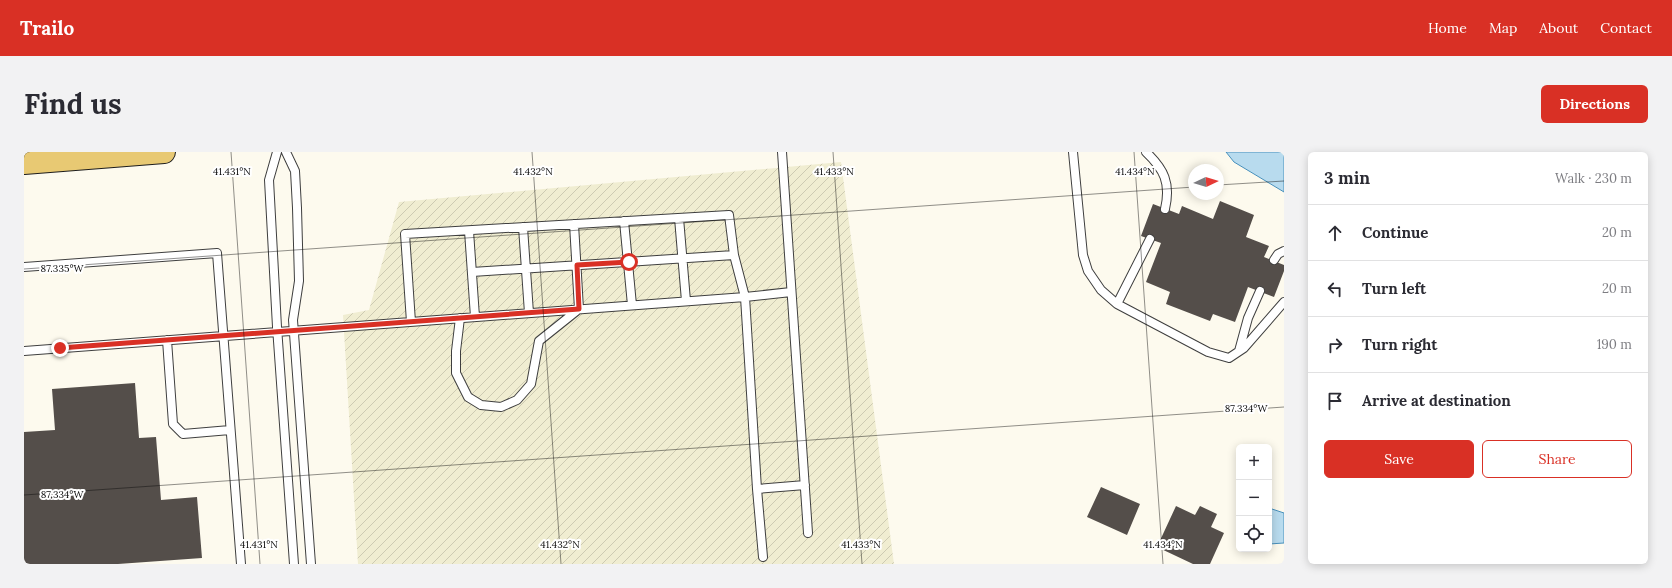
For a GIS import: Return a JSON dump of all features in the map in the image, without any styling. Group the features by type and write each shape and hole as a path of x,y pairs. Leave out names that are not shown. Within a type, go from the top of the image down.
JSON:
{"main road":[{"path":"24,164 164,152"}],"lane":[{"path":"277,152 269,180 277,332 294,564"},
{"path":"286,152 294,171 297,208 299,282 293,320 311,564"},
{"path":"782,152 808,533"},
{"path":"1073,152 1083,255 1088,271 1101,290 1117,304 1208,352 1229,358 1244,348 1284,302"},
{"path":"1146,152 1158,164 1166,180 1168,195 1165,208"},
{"path":"411,322 405,234 729,215 734,255 745,296 757,489 763,557"},
{"path":"679,218 686,301"},
{"path":"624,221 632,305"},
{"path":"574,224 579,309"},
{"path":"522,227 527,268 529,313"},
{"path":"469,231 475,317"},
{"path":"1117,304 1150,239"},
{"path":"1274,260 1278,254 1284,251"},
{"path":"24,267 216,253 241,564"},
{"path":"472,272 734,255"},
{"path":"1239,351 1248,318 1260,291"},
{"path":"24,351 294,332 792,292"},
{"path":"460,318 456,351 456,373 468,397 481,405 501,407 517,400 531,384 539,341 579,309"},
{"path":"167,340 173,424 183,434 230,430"},
{"path":"757,489 805,485"}],"shaded area":[{"path":"841,162 894,564 358,564 343,315 369,310 399,202"}],"water":[{"path":"1226,152 1284,152 1284,192 1234,162"},
{"path":"1272,509 1284,513 1284,543 1272,544"}],"building":[{"path":"1220,201 1254,215 1246,237 1269,246 1264,257 1284,265 1284,271 1274,297 1248,287 1235,322 1213,314 1210,321 1166,304 1170,292 1146,282 1161,243 1141,236 1153,204 1179,214 1182,206 1213,219"},
{"path":"135,383 139,438 156,437 161,500 197,497 202,558 118,564 25,564 24,432 55,430 52,389"},
{"path":"1101,487 1140,504 1127,535 1087,517"},
{"path":"1176,506 1195,515 1200,506 1217,514 1211,527 1224,533 1210,564 1193,564 1157,547"}],"route":[{"path":"60,348 294,332 579,309 577,265 629,262"}]}
